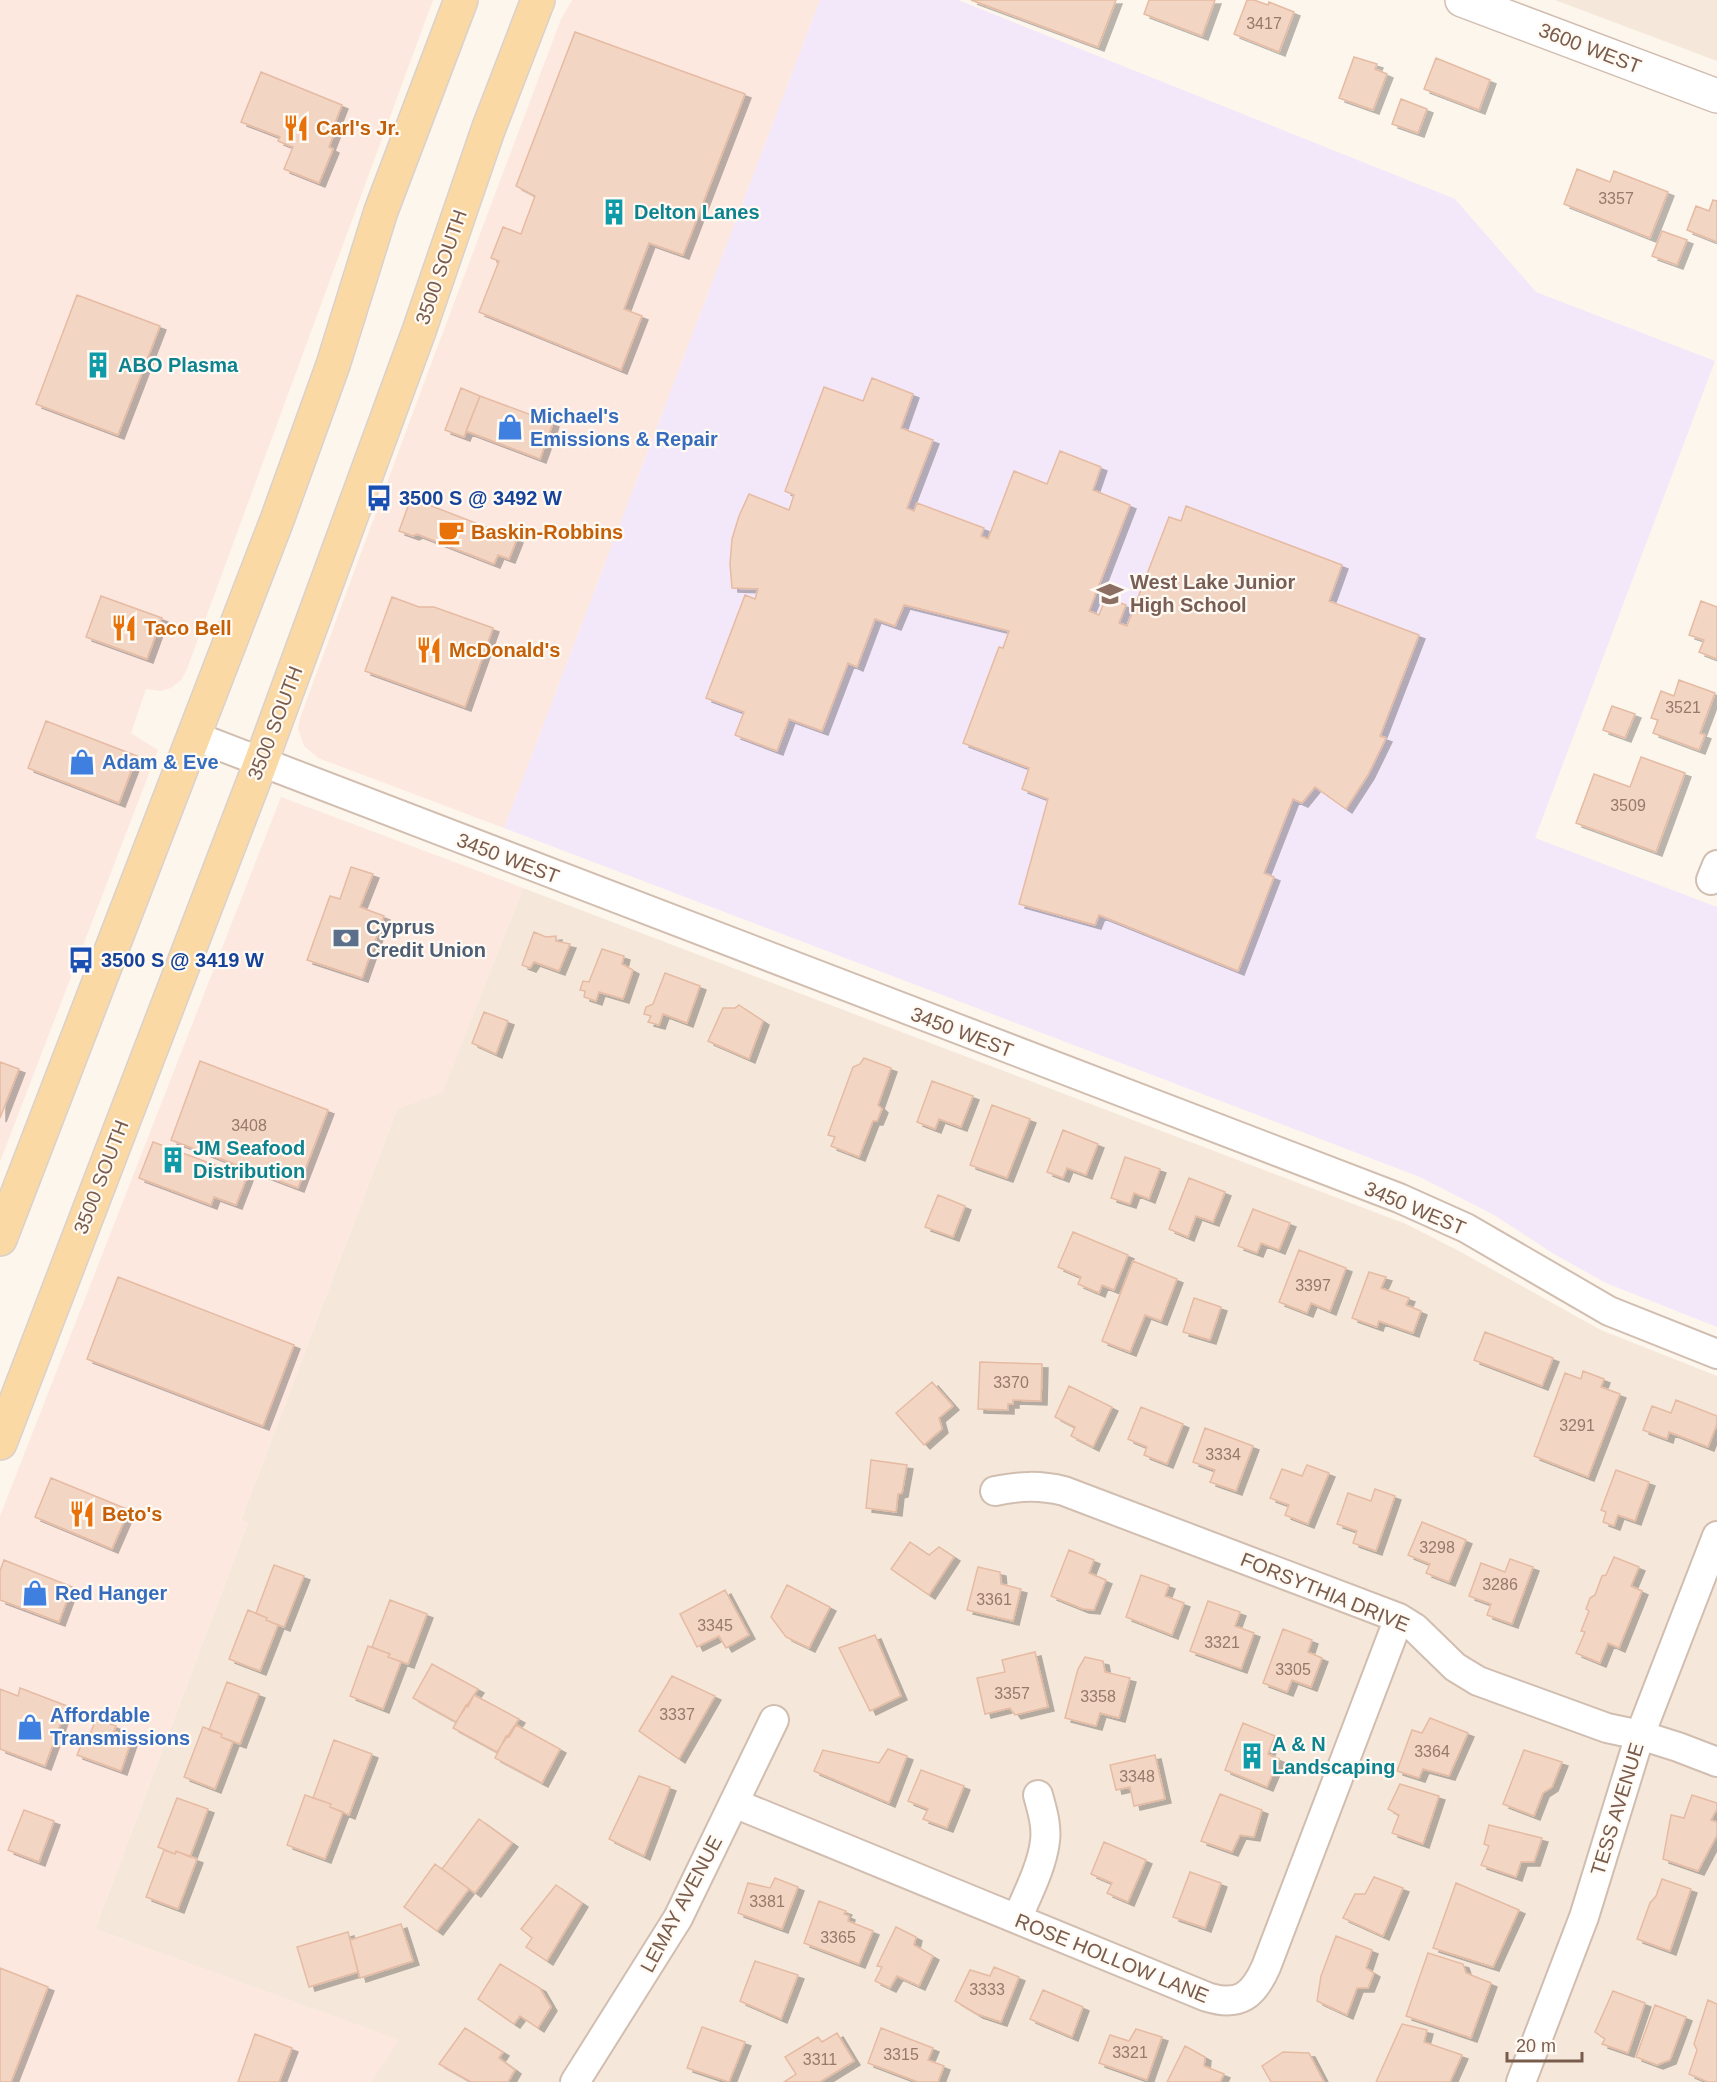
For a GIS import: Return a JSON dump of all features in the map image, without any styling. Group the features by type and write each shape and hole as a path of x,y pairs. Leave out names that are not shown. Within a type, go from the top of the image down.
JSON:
{"main road":[{"path":"0,1239 311,428 381,211 461,0"},
{"name":"3500 SOUTH","path":"0,1443 261,762 418,331 488,130 538,0"}],"street":[{"name":"3600 WEST","path":"1462,0 1717,96"},
{"name":"3450 WEST","path":"194,736 1399,1198 1466,1228 1609,1311 1717,1354"},
{"name":"FORSYTHIA DRIVE","path":"995,1491 1022,1486 1044,1486 1064,1491 1399,1618 1415,1628 1455,1667 1467,1675 1607,1728 1640,1735 1717,1762"},
{"name":"TESS AVENUE","path":"1522,2082 1576,1939 1640,1735 1717,1536"},
{"name":"ROSE HOLLOW LANE","path":"734,1803 1217,2001 1236,2000 1251,1992 1266,1967 1399,1618"},
{"name":"LEMAY AVENUE","path":"575,2082 678,1918 774,1720"},
{"path":"1017,1919 1046,1839 1045,1821 1038,1795"}],"shaded area":[{"path":"0,0 433,0 187,669 181,680 171,688 160,691 146,689 131,733 158,750 0,1162"},
{"path":"572,0 820,0 504,828 318,758 304,746 298,729 300,718 428,372 561,19"},
{"name":"West Lake Junior High School","path":"820,0 958,0 1455,199 1536,292 1715,361 1535,838 1717,907 1717,1327 1606,1283 1554,1254 1494,1215 1420,1177 504,828"},
{"path":"1555,0 1717,0 1717,61"},
{"path":"281,797 523,888 443,1092 397,1109 241,1520 248,1523 95,1929 399,2040 371,2082 0,2082 0,1516"},
{"path":"523,888 1406,1224 1601,1330 1717,1376 1717,2082 371,2082 398,2040 95,1929 248,1523 241,1520 397,1109 443,1091"}],"building":[{"path":"971,0 1116,0 1098,47"},
{"path":"1149,0 1215,0 1202,36 1144,14"},
{"path":"1247,0 1268,5 1269,2 1294,12 1279,52 1234,34"},
{"name":"Delton Lanes","path":"575,32 745,94 683,255 649,243 624,309 642,316 621,370 479,312 499,261 491,258 503,227 521,234 535,196 516,186"},
{"path":"1354,57 1377,64 1375,69 1387,74 1373,110 1339,98"},
{"path":"1436,58 1490,80 1479,110 1424,89"},
{"name":"Carl's Jr.","path":"261,72 342,105 329,147 333,149 319,183 284,169 293,147 278,141 280,137 241,122"},
{"path":"1401,99 1427,109 1418,133 1392,124"},
{"path":"1577,169 1610,182 1614,171 1668,192 1650,238 1564,204"},
{"path":"1713,200 1717,201 1717,242 1687,230 1696,206 1709,211"},
{"path":"1662,231 1687,240 1677,265 1652,256"},
{"name":"ABO Plasma","path":"77,295 160,326 118,435 36,404"},
{"path":"872,378 913,394 901,428 933,440 907,508 914,511 917,503 984,528 981,536 988,539 1014,471 1047,484 1060,451 1101,467 1093,490 1130,505 1089,611 1099,615 1106,598 1126,605 1119,623 1127,626 1169,517 1181,521 1186,506 1342,565 1329,601 1419,635 1380,736 1386,738 1368,775 1346,809 1315,787 1302,803 1293,799 1264,873 1274,877 1238,971 1099,915 1095,925 1019,904 1048,799 1022,789 1029,768 963,743 999,647 1003,648 1009,631 904,605 895,626 875,619 857,667 848,663 822,731 789,719 777,751 735,735 744,712 706,698 745,595 755,599 758,589 732,588 730,564 732,539 749,494 789,510 794,495 785,491 824,387 863,401"},
{"path":"461,388 480,396 464,437 445,430"},
{"name":"Michael's Emissions & Repair","path":"480,396 553,423 540,459 466,431"},
{"name":"Baskin-Robbins","path":"411,498 517,539 509,559 498,555 494,564 417,534 413,536 399,531"},
{"name":"Taco Bell","path":"101,596 162,618 147,659 86,637"},
{"name":"McDonald's","path":"392,597 419,607 434,607 493,628 465,707 365,671"},
{"path":"1701,601 1717,607 1717,659 1699,652 1704,640 1689,635"},
{"path":"1679,680 1715,693 1700,733 1705,735 1699,750 1653,733 1658,720 1651,718 1661,691 1674,696"},
{"path":"1612,706 1635,714 1625,738 1603,730"},
{"name":"Adam & Eve","path":"46,721 137,756 119,803 28,768"},
{"path":"1641,757 1685,773 1656,852 1576,823 1594,774 1630,787"},
{"name":"Cyprus Credit Union","path":"351,867 373,874 360,907 384,916 362,978 307,960 330,896 340,899"},
{"path":"534,932 546,937 556,936 556,941 570,944 559,971 534,962 530,968 522,965"},
{"path":"602,949 624,956 622,964 633,970 623,999 599,992 596,1001 584,997 585,991 580,990 583,981 589,982"},
{"path":"665,973 700,986 687,1023 663,1014 659,1025 648,1022 651,1016 644,1014 646,1007 653,1004"},
{"path":"739,1005 763,1021 749,1059 708,1041 723,1008 735,1008"},
{"path":"484,1012 508,1021 496,1054 472,1043"},
{"path":"864,1058 891,1068 878,1105 882,1109 877,1121 873,1121 859,1157 831,1146 835,1137 828,1135 853,1067 860,1064"},
{"path":"200,1061 328,1110 298,1188 171,1140"},
{"path":"0,1062 19,1069 0,1118"},
{"path":"932,1081 973,1096 961,1127 939,1119 935,1129 917,1122"},
{"path":"992,1105 1030,1119 1007,1178 970,1165"},
{"path":"1063,1130 1098,1144 1086,1175 1067,1168 1063,1178 1047,1172"},
{"name":"JM Seafood Distribution","path":"153,1142 247,1177 236,1205 214,1197 211,1205 139,1178"},
{"path":"1125,1157 1160,1169 1149,1199 1134,1193 1130,1204 1111,1198"},
{"path":"1189,1178 1225,1192 1213,1222 1196,1216 1188,1237 1169,1229"},
{"path":"938,1195 965,1206 953,1237 925,1227"},
{"path":"1253,1209 1290,1223 1279,1250 1261,1243 1257,1253 1238,1246"},
{"path":"1073,1232 1128,1255 1114,1290 1102,1285 1099,1293 1078,1284 1081,1277 1058,1267"},
{"path":"1299,1250 1346,1268 1330,1311 1311,1303 1307,1313 1279,1302"},
{"path":"1133,1261 1177,1279 1161,1321 1145,1315 1130,1352 1102,1341"},
{"path":"1369,1272 1386,1277 1381,1288 1409,1298 1406,1305 1421,1311 1413,1333 1379,1321 1377,1327 1352,1318"},
{"path":"118,1277 294,1345 263,1426 87,1359"},
{"path":"1194,1298 1221,1307 1210,1340 1183,1332"},
{"path":"1485,1332 1553,1358 1542,1386 1474,1360"},
{"path":"980,1362 1042,1364 1041,1401 1013,1400 1013,1404 1008,1404 1008,1410 978,1409"},
{"path":"1583,1371 1604,1379 1601,1387 1620,1394 1588,1477 1534,1456 1565,1373 1581,1379"},
{"path":"932,1382 953,1406 939,1418 942,1429 924,1445 896,1413"},
{"path":"1069,1386 1112,1407 1093,1447 1071,1436 1075,1427 1055,1417"},
{"path":"1676,1400 1717,1416 1717,1424 1708,1447 1669,1432 1667,1439 1643,1430 1652,1406 1671,1413"},
{"path":"1141,1407 1183,1424 1167,1464 1144,1455 1147,1447 1128,1439"},
{"path":"1205,1428 1253,1446 1236,1491 1210,1482 1215,1470 1193,1462"},
{"path":"871,1460 907,1465 902,1493 898,1494 896,1512 866,1508"},
{"path":"1307,1465 1329,1473 1308,1524 1285,1515 1289,1505 1270,1498 1282,1469 1302,1476"},
{"path":"1616,1470 1649,1482 1635,1521 1618,1515 1614,1526 1603,1522 1606,1512 1601,1510"},
{"name":"Beto's","path":"51,1478 129,1510 112,1549 35,1517"},
{"path":"1375,1489 1395,1496 1376,1551 1353,1543 1357,1531 1337,1524 1348,1493 1371,1501"},
{"path":"1422,1522 1466,1540 1449,1582 1426,1573 1430,1564 1408,1555"},
{"path":"910,1542 929,1555 939,1547 954,1557 929,1595 891,1569"},
{"path":"1069,1550 1094,1560 1089,1573 1106,1580 1094,1610 1083,1609 1051,1596"},
{"path":"1614,1557 1639,1567 1631,1586 1642,1591 1619,1648 1608,1643 1600,1663 1576,1653 1585,1632 1581,1631 1589,1611 1586,1609 1590,1598 1595,1595 1602,1576 1606,1575"},
{"path":"1510,1559 1533,1567 1512,1624 1487,1615 1491,1604 1469,1596 1481,1563 1505,1572"},
{"name":"Red Hanger","path":"4,1560 72,1587 59,1622 0,1600 0,1571"},
{"path":"274,1565 304,1576 284,1627 256,1613"},
{"path":"978,1567 1000,1572 1001,1584 1021,1589 1013,1621 967,1610"},
{"path":"1141,1575 1169,1585 1165,1596 1184,1603 1172,1635 1126,1617"},
{"path":"787,1585 830,1607 809,1648 786,1637 771,1617"},
{"path":"725,1590 749,1635 726,1648 719,1636 697,1647 680,1614"},
{"path":"390,1600 427,1614 408,1664 388,1657 390,1654 372,1647"},
{"path":"1208,1601 1240,1612 1235,1626 1254,1633 1241,1669 1190,1651"},
{"path":"248,1610 278,1625 260,1671 229,1659"},
{"path":"1283,1629 1312,1640 1308,1652 1322,1658 1311,1687 1292,1680 1287,1692 1263,1683"},
{"path":"875,1635 901,1696 870,1711 839,1648"},
{"path":"368,1646 390,1654 388,1657 401,1662 383,1709 350,1696"},
{"path":"1035,1652 1048,1707 1015,1715 1010,1708 985,1714 977,1678 1005,1672 1002,1660"},
{"path":"1085,1657 1103,1661 1105,1672 1130,1678 1119,1718 1100,1713 1096,1726 1065,1718 1078,1669"},
{"path":"432,1664 478,1689 456,1722 413,1698"},
{"path":"672,1676 715,1696 679,1759 639,1731"},
{"path":"227,1682 259,1694 240,1744 209,1730"},
{"name":"Affordable Transmissions","path":"20,1688 67,1706 45,1766 0,1749 0,1689 18,1696"},
{"path":"474,1695 519,1719 497,1752 453,1728"},
{"path":"1430,1718 1468,1733 1449,1776 1423,1769 1419,1778 1397,1771 1412,1730 1422,1733"},
{"path":"96,1719 116,1726 114,1731 132,1739 121,1771 77,1755 84,1738 88,1739"},
{"name":"A & N Landscaping","path":"1243,1723 1275,1736 1268,1754 1279,1759 1267,1787 1225,1770"},
{"path":"516,1725 560,1749 542,1783 495,1758 506,1736 509,1737"},
{"path":"203,1727 222,1734 221,1737 233,1742 215,1789 184,1777"},
{"path":"334,1740 372,1754 349,1815 330,1807 331,1804 313,1798"},
{"path":"888,1749 907,1756 889,1803 814,1771 823,1750 879,1763"},
{"path":"1524,1750 1562,1762 1552,1787 1543,1793 1534,1816 1503,1804"},
{"path":"1155,1755 1165,1799 1134,1806 1130,1787 1116,1790 1110,1765"},
{"path":"921,1770 964,1786 947,1828 923,1819 928,1809 908,1801"},
{"path":"639,1776 670,1787 644,1856 609,1839"},
{"path":"1400,1784 1439,1796 1423,1844 1392,1833 1399,1815 1388,1809"},
{"path":"1220,1794 1262,1810 1254,1837 1240,1835 1232,1852 1201,1841"},
{"path":"305,1795 331,1804 330,1807 343,1812 325,1859 287,1845"},
{"path":"1692,1795 1717,1803 1717,1809 1711,1820 1717,1822 1717,1835 1698,1871 1663,1859 1671,1815 1684,1818"},
{"path":"177,1798 208,1809 190,1857 158,1847"},
{"path":"24,1810 54,1821 39,1862 8,1850"},
{"path":"479,1819 512,1843 475,1893 442,1869"},
{"path":"1489,1825 1542,1838 1534,1862 1521,1862 1516,1877 1481,1865 1489,1846 1484,1844"},
{"path":"1104,1842 1146,1860 1128,1902 1107,1893 1112,1883 1091,1874"},
{"path":"164,1850 175,1854 176,1851 197,1859 178,1909 146,1897"},
{"path":"435,1864 469,1889 437,1931 404,1907"},
{"path":"1190,1872 1221,1883 1205,1928 1173,1917"},
{"path":"1374,1877 1403,1888 1383,1936 1343,1918 1355,1894 1365,1894"},
{"path":"775,1878 798,1887 782,1929 738,1913 748,1883 770,1888"},
{"path":"1662,1879 1691,1889 1670,1951 1637,1939 1650,1903 1656,1896"},
{"path":"1456,1883 1519,1910 1493,1967 1433,1948"},
{"path":"556,1885 582,1903 547,1961 526,1947 532,1938 521,1929"},
{"path":"819,1901 846,1911 844,1914 849,1916 848,1921 873,1931 859,1964 804,1943"},
{"path":"401,1924 413,1961 360,1978 350,1940"},
{"path":"896,1927 916,1937 914,1945 933,1956 919,1986 897,1976 890,1988 875,1981 882,1967 877,1966"},
{"path":"348,1932 358,1972 309,1987 297,1947"},
{"path":"1336,1936 1372,1950 1366,1968 1374,1973 1368,1988 1357,1988 1347,2015 1317,2001 1321,1976"},
{"path":"1428,1953 1463,1964 1466,1973 1491,1983 1471,2038 1406,2016"},
{"path":"755,1961 798,1975 781,2019 740,2001"},
{"path":"500,1964 540,1988 551,2007 538,2028 520,2016 514,2024 478,1999"},
{"path":"994,1967 1019,1977 1001,2022 977,2014 955,2001 970,1970 990,1976"},
{"path":"0,1968 48,1987 11,2082 0,2082"},
{"path":"1043,1990 1083,2007 1072,2037 1030,2019"},
{"path":"1613,1991 1645,2003 1628,2053 1602,2044 1605,2039 1595,2032"},
{"path":"1708,2000 1717,2004 1717,2082 1708,2082 1689,2074 1697,2050 1694,2044"},
{"path":"1655,2005 1686,2017 1670,2060 1657,2065 1636,2057"},
{"path":"1402,2024 1427,2030 1424,2042 1462,2055 1450,2082 1376,2082"},
{"path":"702,2027 745,2042 729,2082 687,2068"},
{"path":"465,2028 503,2052 499,2058 515,2070 508,2082 471,2082 439,2064"},
{"path":"881,2028 933,2048 928,2060 944,2066 938,2082 918,2082 868,2063"},
{"path":"1136,2029 1162,2037 1147,2080 1099,2063 1110,2035 1129,2041"},
{"path":"837,2033 854,2061 820,2082 784,2082 796,2074 785,2057 818,2037 822,2042"},
{"path":"255,2034 292,2048 279,2082 238,2082"},
{"path":"1185,2046 1205,2057 1204,2066 1224,2074 1220,2082 1167,2082"},
{"path":"1283,2052 1309,2053 1324,2082 1271,2082 1262,2066"}],"place":[{"name":"Carl's Jr.","path":"296,128"},
{"name":"Delton Lanes","path":"614,212"},
{"name":"ABO Plasma","path":"98,365"},
{"name":"Michael's Emissions & Repair","path":"510,427"},
{"name":"3500 S @ 3492 W","path":"379,498"},
{"name":"Baskin-Robbins","path":"451,532"},
{"name":"West Lake Junior High School","path":"1110,594"},
{"name":"Taco Bell","path":"124,628"},
{"name":"McDonald's","path":"429,650"},
{"name":"Adam & Eve","path":"82,762"},
{"name":"Cyprus Credit Union","path":"346,938"},
{"name":"3500 S @ 3419 W","path":"81,960"},
{"name":"JM Seafood Distribution","path":"173,1160"},
{"name":"Beto's","path":"82,1514"},
{"name":"Red Hanger","path":"35,1593"},
{"name":"Affordable Transmissions","path":"30,1727"},
{"name":"A & N Landscaping","path":"1252,1756"}]}
